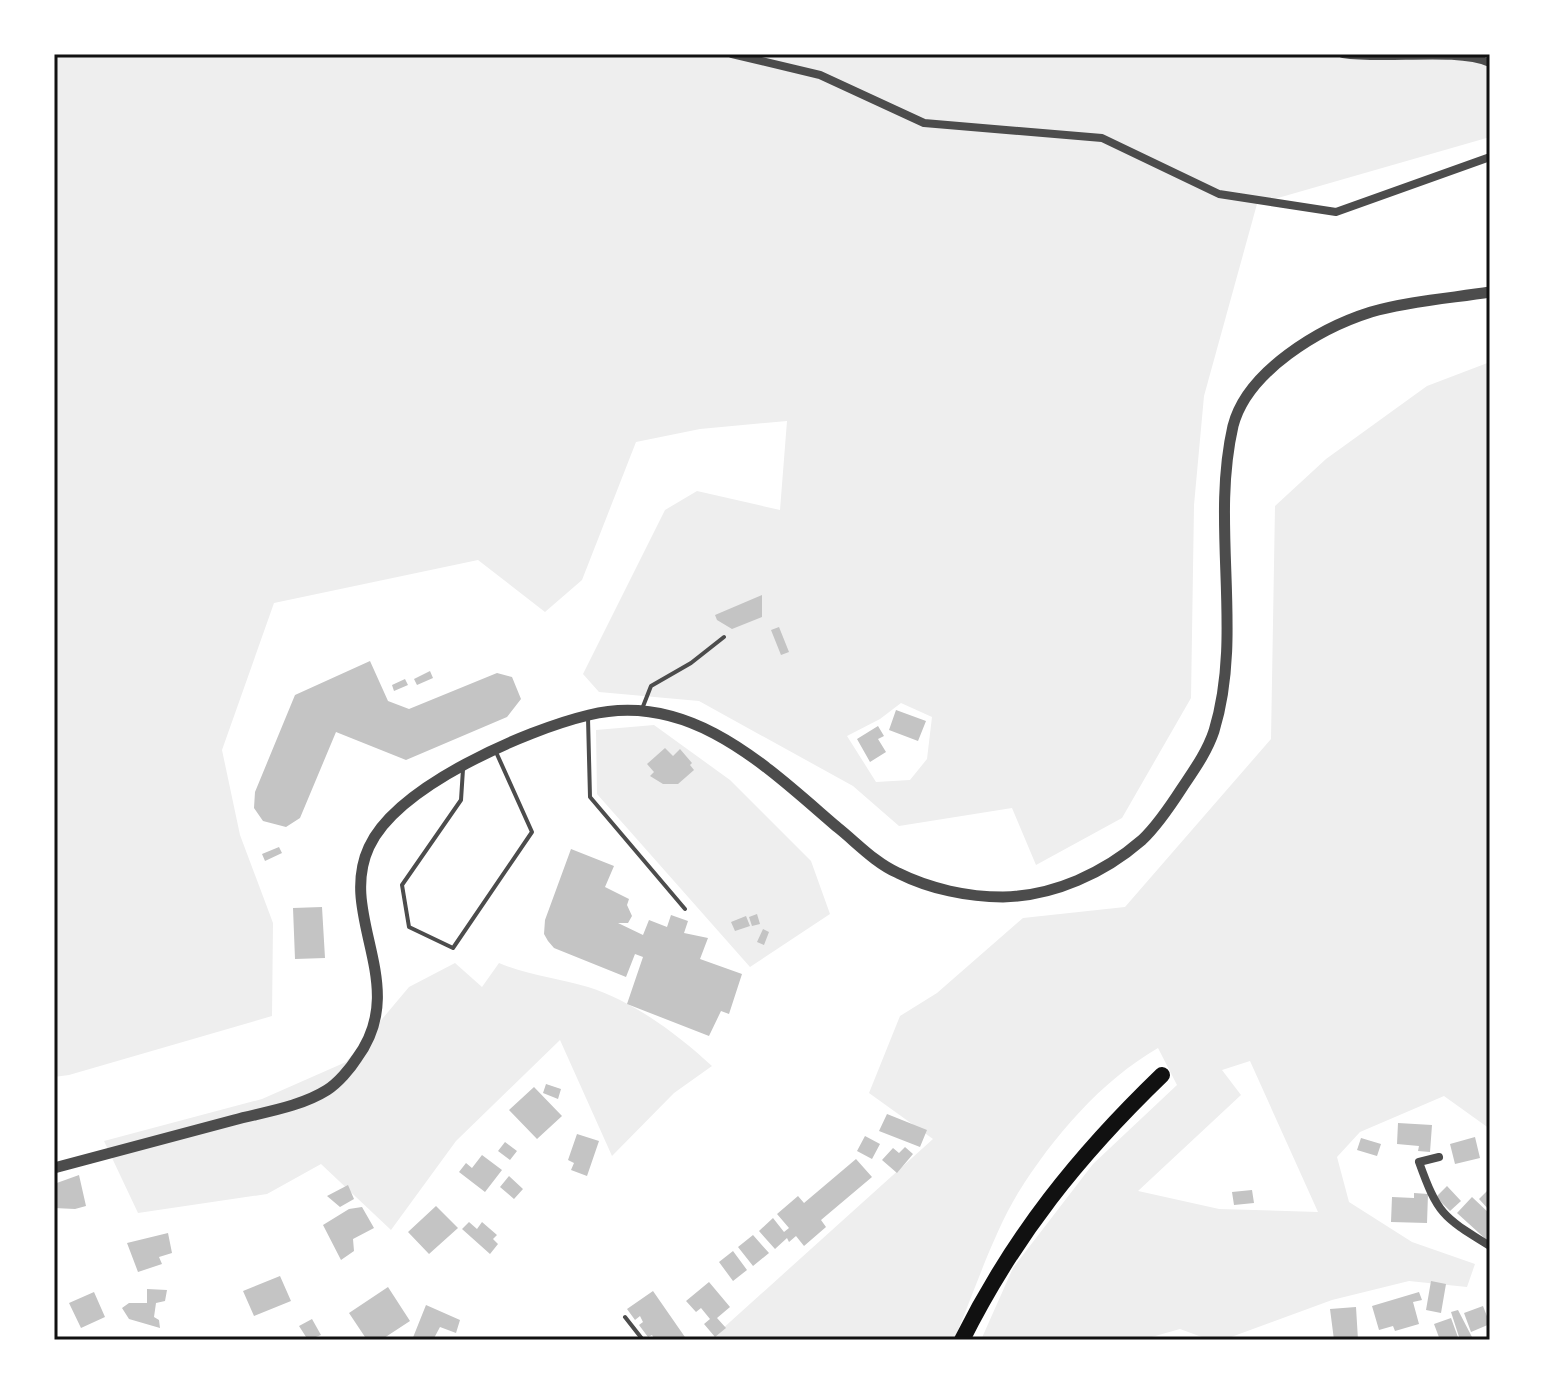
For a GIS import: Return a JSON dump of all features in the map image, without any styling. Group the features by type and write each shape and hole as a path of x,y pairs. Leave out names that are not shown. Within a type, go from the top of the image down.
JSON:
{"highway":[{"path":"962,1340 1017,1242 1059,1183 1101,1133 1162,1075"}],"street":[{"path":"732,54 820,75 924,123 1102,138 1219,194 1336,212 1490,157"},
{"path":"1343,54 1490,63"},
{"path":"54,1168 291,1104 329,1089 354,1063 373,1034 378,1000 375,957 363,910 362,877 368,848 393,813 463,765 588,715 642,711 698,724 732,742 894,872 921,882 978,897 1017,897 1044,893 1088,877 1144,839 1176,798 1213,734 1225,684 1226,495 1234,422 1257,382 1283,356 1372,312 1490,292"},
{"path":"1439,1157 1419,1162 1434,1205 1456,1225 1490,1246"}],"lane":[{"path":"642,711 651,686 691,663 724,637"},
{"path":"588,715 590,797 685,909"},
{"path":"463,765 461,800 402,885 409,927 453,948 532,832 495,750"},
{"path":"625,1317 643,1340"}],"shaded area":[{"path":"54,54 1490,54 1490,137 1257,204 1204,396 1194,505 1191,698 1122,818 1036,865 1012,808 899,826 853,786 699,701 599,692 583,674 665,510 697,491 780,510 787,421 700,429 636,442 582,580 545,612 478,560 274,603 222,750 240,835 273,923 272,1016 54,1077","holes":["901,703 932,717 927,759 910,780 876,782 847,736 880,719"]},
{"path":"1490,362 1490,1129 1444,1096 1360,1132 1337,1157 1349,1202 1412,1242 1475,1264 1467,1287 1409,1281 1332,1300 1223,1340 1210,1340 1180,1329 1141,1340 981,1340 1013,1268 1093,1164 1177,1085 1158,1048 1137,1061 1098,1094 1063,1131 1032,1172 1000,1227 954,1340 710,1340 933,1139 869,1093 900,1016 937,993 1023,918 1125,907 1271,739 1275,506 1326,459 1427,386","holes":["1250,1061 1318,1212 1219,1209 1138,1191 1241,1095 1222,1070"]},
{"path":"654,725 730,780 811,861 830,914 750,967 597,794 596,730"},
{"path":"455,963 482,987 499,963 605,993 654,1020 712,1066 674,1093 612,1156 560,1040 456,1141 391,1230 321,1164 267,1194 138,1213 104,1141 262,1099 346,1062 409,987"}],"building":[{"path":"762,595 762,617 732,629 717,620 715,615"},
{"path":"779,627 789,652 781,655 771,630"},
{"path":"370,661 388,701 409,709 497,673 512,677 521,699 507,717 406,760 336,732 300,818 286,827 263,821 254,808 255,792 295,695"},
{"path":"430,671 433,678 417,685 414,679"},
{"path":"405,679 408,685 394,691 392,685"},
{"path":"896,710 926,721 918,741 889,730"},
{"path":"878,726 884,736 878,739 886,752 870,762 857,739"},
{"path":"665,748 673,756 680,749 692,763 690,765 694,770 678,784 663,784 650,776 654,772 647,764"},
{"path":"279,847 282,853 265,861 262,854"},
{"path":"571,849 614,866 605,887 629,899 627,905 632,916 628,923 618,923 643,935 649,920 667,927 671,915 688,921 684,933 708,938 700,959 742,974 729,1014 721,1011 709,1036 627,1004 643,957 635,954 626,977 554,948 548,941 544,934 545,920"},
{"path":"322,907 325,958 295,959 293,908"},
{"path":"757,914 760,924 752,926 749,917"},
{"path":"746,916 750,926 735,931 731,922"},
{"path":"763,929 769,932 764,945 757,942"},
{"path":"546,1084 561,1089 558,1099 543,1093"},
{"path":"534,1087 562,1116 537,1139 509,1110"},
{"path":"887,1114 927,1130 920,1147 879,1131"},
{"path":"1398,1123 1432,1125 1430,1152 1418,1151 1419,1146 1397,1144"},
{"path":"577,1134 599,1141 587,1176 571,1170 574,1163 568,1160"},
{"path":"865,1136 880,1144 872,1159 857,1151"},
{"path":"1475,1137 1480,1158 1455,1164 1450,1144"},
{"path":"1361,1138 1381,1144 1377,1156 1357,1150"},
{"path":"505,1142 517,1151 510,1160 498,1151"},
{"path":"905,1147 913,1154 897,1173 882,1160 893,1148 899,1153"},
{"path":"482,1155 502,1170 485,1192 459,1172 466,1163 472,1168"},
{"path":"856,1159 872,1177 821,1220 826,1227 804,1246 796,1236 789,1242 787,1238 775,1249 759,1231 773,1218 784,1232 789,1228 777,1214 798,1196 804,1203"},
{"path":"79,1175 86,1206 54,1208 54,1184"},
{"path":"509,1176 523,1189 514,1199 500,1187"},
{"path":"348,1185 354,1199 340,1207 327,1196"},
{"path":"1447,1186 1461,1201 1450,1211 1436,1197"},
{"path":"1490,1188 1490,1211 1479,1199"},
{"path":"1252,1190 1254,1203 1234,1205 1232,1192"},
{"path":"1414,1193 1428,1194 1427,1223 1391,1222 1392,1197 1414,1198"},
{"path":"1472,1197 1490,1214 1490,1243 1457,1213"},
{"path":"436,1206 458,1228 429,1254 408,1232"},
{"path":"362,1207 374,1228 353,1239 354,1251 341,1260 323,1225 349,1209"},
{"path":"469,1222 477,1229 482,1222 497,1235 493,1239 498,1244 490,1254 462,1229"},
{"path":"168,1233 172,1253 159,1257 162,1264 138,1272 127,1243"},
{"path":"753,1235 769,1253 753,1266 738,1247"},
{"path":"733,1251 747,1270 733,1281 719,1262"},
{"path":"280,1276 291,1301 254,1316 243,1291"},
{"path":"1431,1281 1446,1284 1441,1313 1426,1310"},
{"path":"709,1282 730,1307 717,1318 726,1328 715,1337 704,1324 710,1319 701,1308 696,1312 686,1301"},
{"path":"388,1287 410,1321 381,1340 367,1340 349,1313"},
{"path":"147,1289 167,1290 165,1301 156,1303 154,1317 159,1320 160,1328 129,1319 122,1308 129,1303 147,1303"},
{"path":"653,1291 687,1340 655,1340 652,1335 648,1337 639,1325 643,1322 640,1316 635,1320 627,1309"},
{"path":"94,1292 105,1317 81,1328 69,1303"},
{"path":"1419,1292 1422,1300 1413,1302 1419,1324 1395,1331 1393,1326 1379,1330 1372,1306"},
{"path":"426,1305 460,1320 456,1333 440,1327 433,1340 412,1340"},
{"path":"1483,1306 1490,1324 1471,1332 1464,1313"},
{"path":"1356,1307 1358,1340 1334,1340 1330,1309"},
{"path":"1458,1310 1472,1337 1463,1340 1460,1340 1451,1312"},
{"path":"1451,1318 1459,1340 1440,1340 1434,1324"},
{"path":"312,1319 321,1335 308,1340 299,1326"}]}
